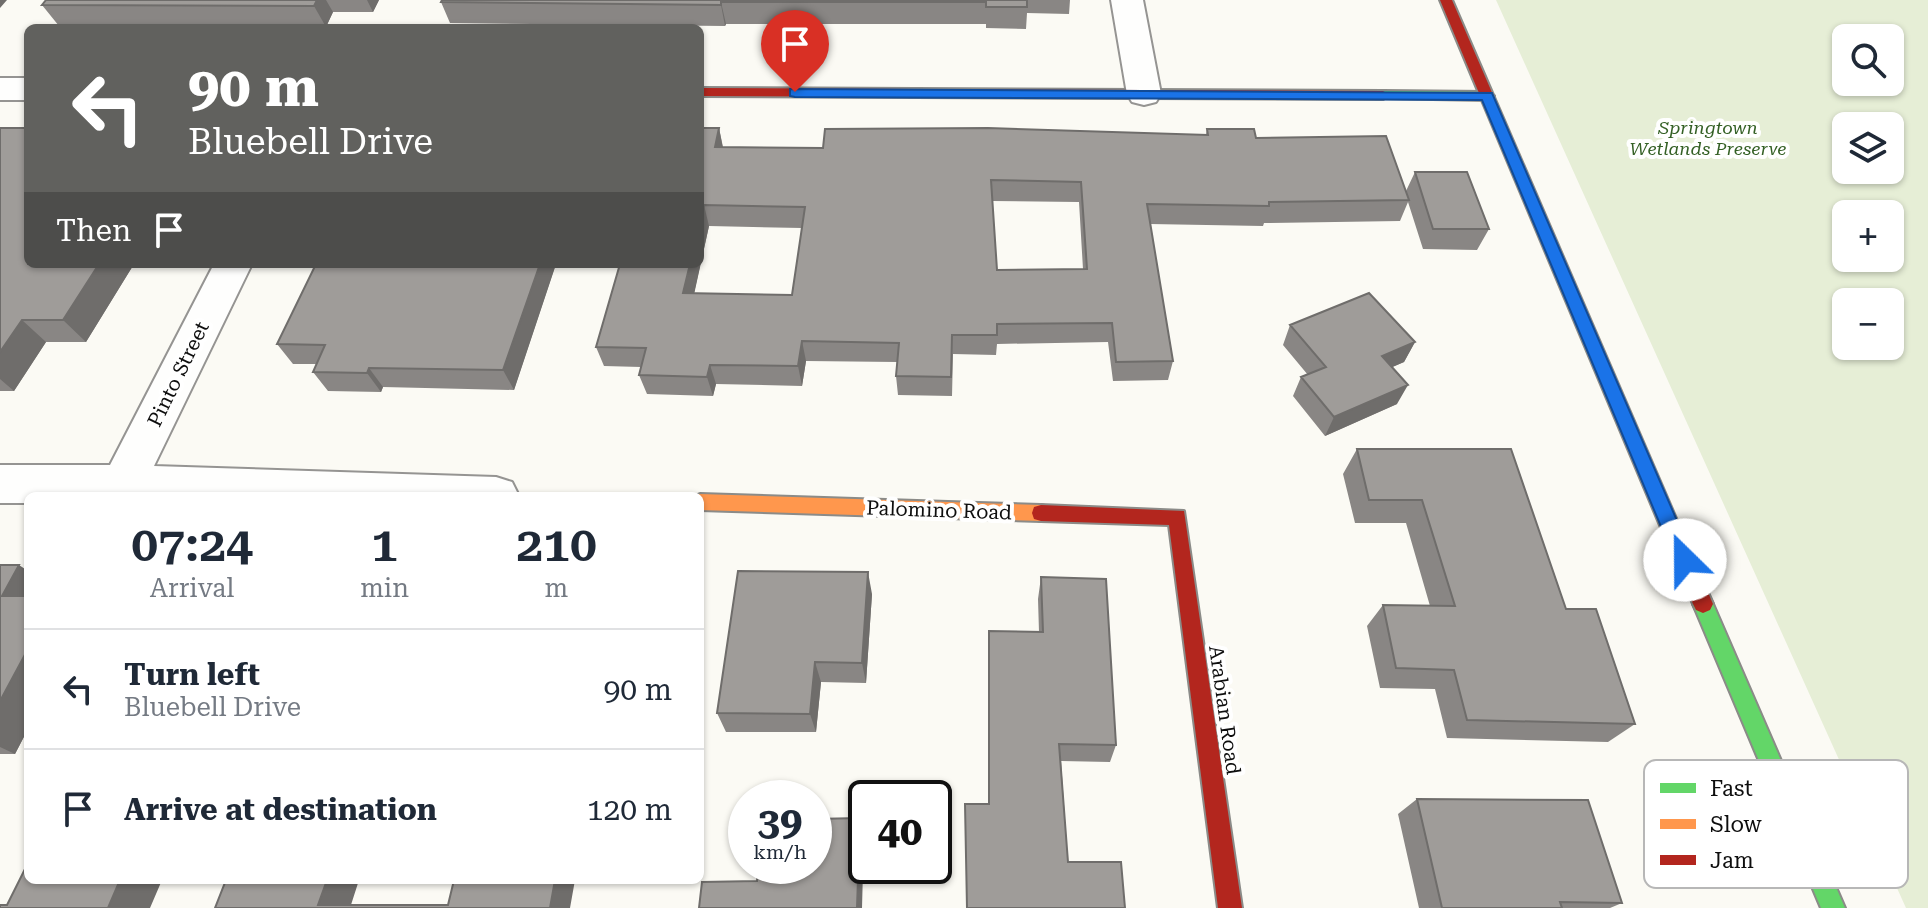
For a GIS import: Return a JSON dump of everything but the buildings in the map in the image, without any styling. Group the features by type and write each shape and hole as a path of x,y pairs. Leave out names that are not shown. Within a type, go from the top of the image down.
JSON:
{"street":[{"path":"1127,0 1144,94"},
{"path":"1446,0 1770,760"},
{"path":"0,89 24,89"},
{"path":"704,92 1487,96"},
{"name":"Pinto Street","path":"123,484 231,268"},
{"path":"0,484 123,484 372,492"},
{"name":"Palomino Road","path":"704,502 1177,517"},
{"name":"Arabian Road","path":"1177,517 1230,908"},
{"path":"1824,888 1833,908"}],"green space":[{"name":"Springtown Wetlands Preserve","path":"1496,0 1928,0 1928,908 1906,908 1897,888 1908,888 1908,760 1839,760"}],"traffic: fast":[{"path":"1383,95 1487,96"},
{"path":"1703,604 1770,760"},
{"path":"1824,888 1833,908"}],"traffic: slow":[{"path":"704,502 1041,513"}],"traffic: jam":[{"path":"1446,0 1703,604"},
{"path":"704,92 1383,95"},
{"path":"1041,513 1177,517 1230,908"}],"route":[{"path":"795,92 1487,96 1685,560"}]}
